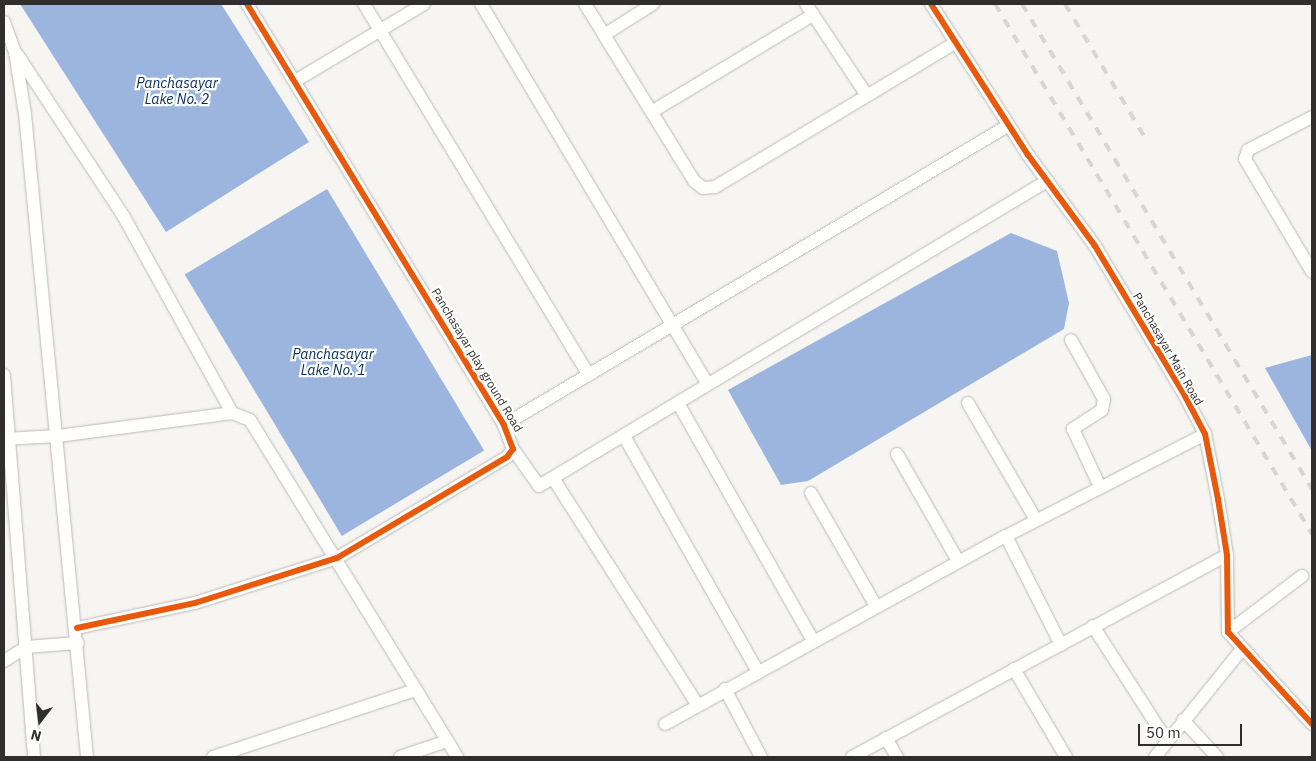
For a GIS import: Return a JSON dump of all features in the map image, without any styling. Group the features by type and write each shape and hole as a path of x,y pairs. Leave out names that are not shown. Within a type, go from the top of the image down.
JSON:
{"street":[{"name":"Panchasayar play ground Road","path":"77,628 195,604 337,558 513,449 504,424 247,4"},
{"path":"364,4 589,375"},
{"path":"295,81 424,4"},
{"path":"482,4 675,324 708,385"},
{"path":"585,4 653,110 694,181 703,188 715,187 866,94 956,42"},
{"path":"604,35 653,4"},
{"name":"Panchasayar Main Road","path":"931,4 1009,125 1095,246 1205,434 1227,555 1228,632"},
{"path":"653,110 809,9 866,94"},
{"path":"4,22 15,52 124,216 232,413"},
{"path":"15,52 58,436 77,628 87,757"},
{"path":"1312,117 1248,150 1245,159 1312,272"},
{"path":"504,424 1009,125"},
{"path":"513,449 531,481 539,486 1047,181"},
{"path":"1071,340 1104,400 1102,410 1073,429 1100,488"},
{"path":"4,375 7,438 34,757"},
{"path":"678,403 813,641"},
{"path":"968,403 1036,520"},
{"path":"7,438 58,436 232,413 250,420 337,558 457,757"},
{"path":"665,724 697,704 958,561 1205,434"},
{"path":"624,436 758,672"},
{"path":"897,454 958,561"},
{"path":"553,478 697,704"},
{"path":"811,493 876,606"},
{"path":"1006,536 1061,644"},
{"path":"852,757 1227,555"},
{"path":"1302,576 1228,632 1312,724"},
{"path":"1094,626 1168,740"},
{"path":"4,661 26,647 78,643"},
{"path":"1155,757 1242,649"},
{"path":"1014,669 1066,757"},
{"path":"725,689 761,757"},
{"path":"213,757 416,690"},
{"path":"1183,720 1217,757"},
{"path":"886,738 897,757"},
{"path":"400,757 447,741"}],"water":[{"name":"Panchasayar Lake No. 2","path":"20,4 221,4 309,142 166,232"},
{"name":"Panchasayar Lake No. 1","path":"327,189 484,450 342,536 185,274"},
{"path":"1011,233 1057,251 1069,303 1064,329 808,481 781,485 728,390"},
{"path":"1312,355 1312,451 1265,368"}],"railway":[{"path":"995,4 1312,534"},
{"path":"1022,4 1312,489"},
{"path":"1065,4 1144,136"}],"cycle path":[{"path":"77,628 195,603 337,558 507,457 513,449 504,425 247,4"},
{"path":"931,4 1028,155 1095,246 1185,396 1205,434 1218,499 1227,555 1228,632 1312,724"}]}
